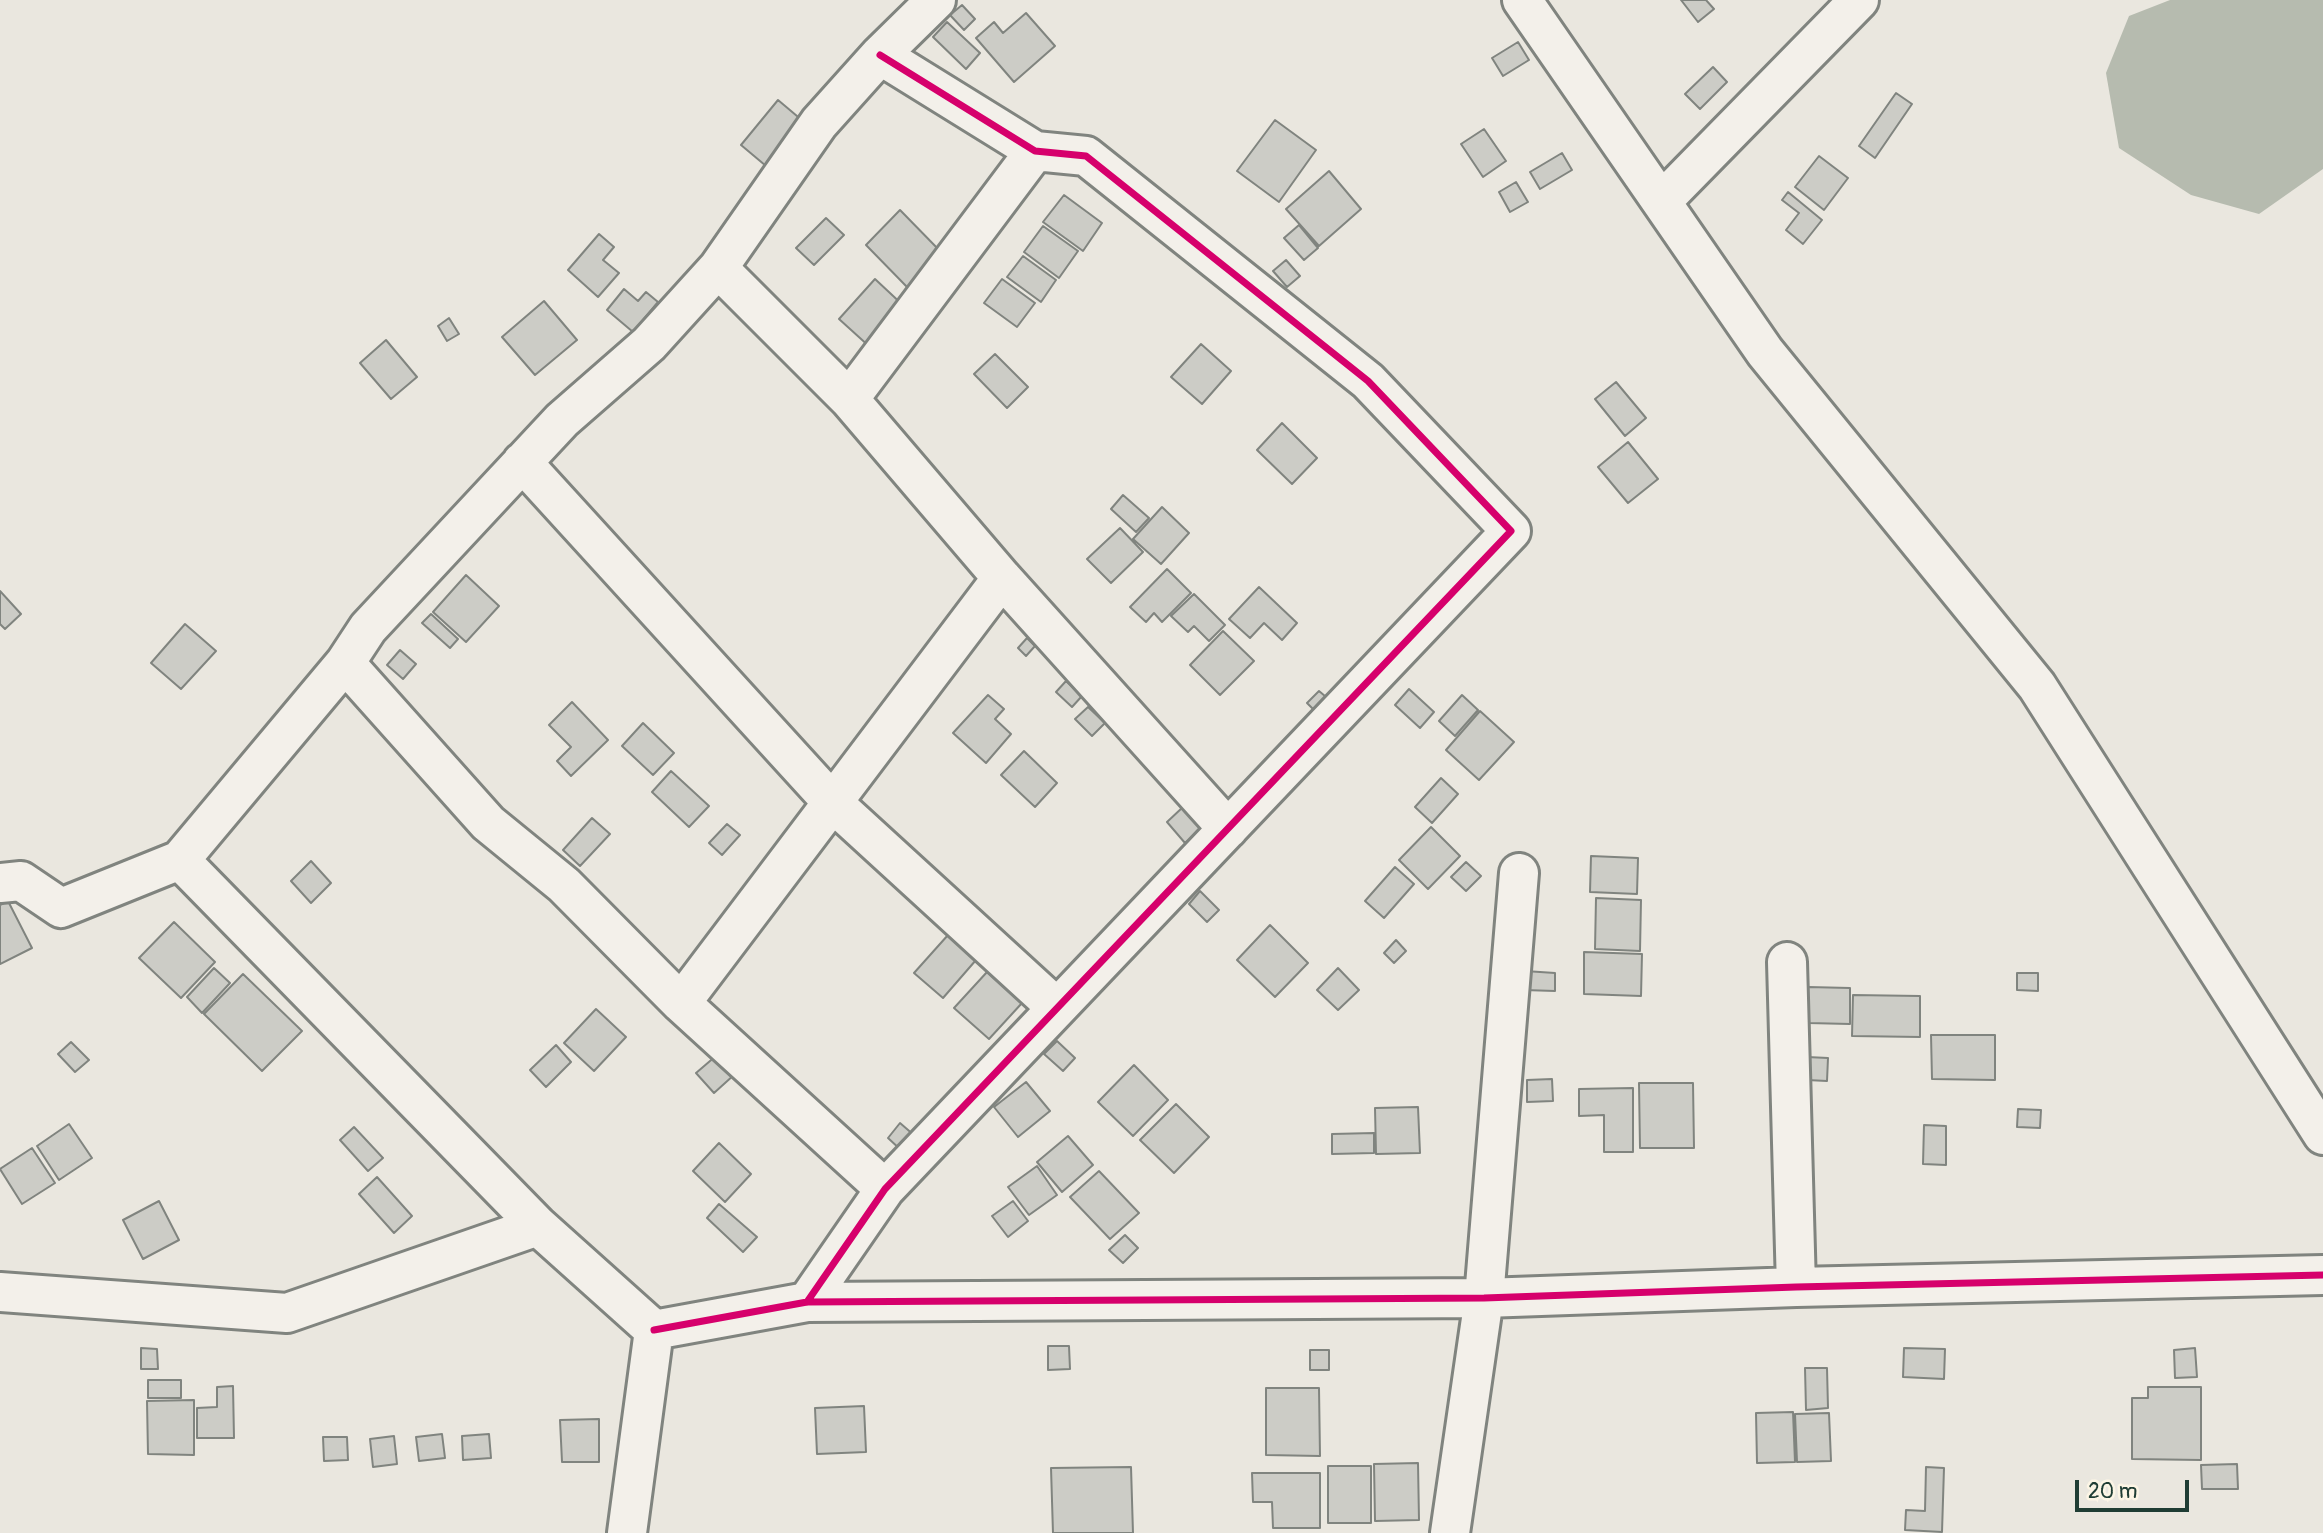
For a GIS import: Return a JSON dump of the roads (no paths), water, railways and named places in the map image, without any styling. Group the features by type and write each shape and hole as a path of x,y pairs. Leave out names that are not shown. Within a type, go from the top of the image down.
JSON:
{"street":[{"path":"0,883 21,881 61,908 180,860 345,663 368,628 562,420 649,344 718,268 819,123 880,55 936,0"},
{"path":"1522,0 1765,352 2037,686 2323,1135"},
{"path":"1662,201 1859,0"},
{"path":"807,1302 885,1189 1511,531 1368,381 1086,156 1035,151 880,55"},
{"path":"849,399 1035,151"},
{"path":"718,268 849,399 1002,578 1228,829"},
{"path":"522,462 832,802 1057,1008"},
{"path":"681,1003 1002,578"},
{"path":"345,663 488,823 564,885 681,1003 885,1189"},
{"path":"180,860 538,1226 654,1330"},
{"path":"1450,1533 1484,1298 1519,873"},
{"path":"1787,962 1796,1287"},
{"path":"0,1292 287,1312 538,1226"},
{"path":"654,1330 807,1302 1484,1298 1796,1287 2323,1275"},
{"path":"627,1533 654,1330"}]}
